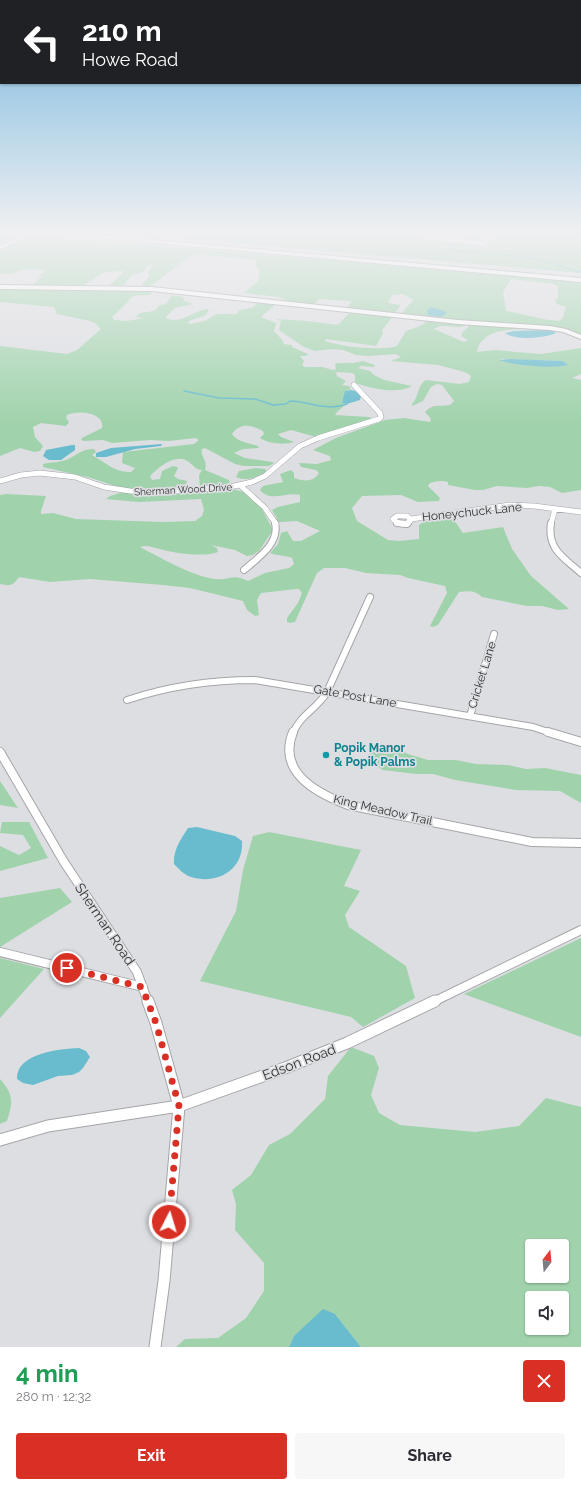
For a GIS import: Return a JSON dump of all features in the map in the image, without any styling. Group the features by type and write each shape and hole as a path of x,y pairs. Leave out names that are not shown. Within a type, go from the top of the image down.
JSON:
{"street":[{"path":"225,297 458,322 550,328 564,330 581,337"},
{"name":"Sherman Wood Drive","path":"0,481 21,475 40,473 75,477 104,488 130,491 201,490 241,486 265,476 300,446 318,438 379,419 381,417 380,413 354,385"},
{"path":"241,486 272,515 276,527 274,539 270,546 244,570"},
{"name":"Honeychuck Lane","path":"411,519 510,505 527,505 581,512"},
{"path":"556,509 549,530 550,542 557,551 581,573"},
{"name":"King Meadow Trail","path":"370,597 327,692 314,708 295,727 288,749 293,769 298,776 330,799 348,805 532,842 581,843"},
{"name":"Cricket Lane","path":"470,716 494,634"},
{"name":"Gate Post Lane","path":"127,700 182,684 229,680 277,683 545,730 581,742"},
{"name":"Sherman Road","path":"0,752 64,862 137,972 156,1023 179,1106 164,1281 155,1347"},
{"name":"Edson Road","path":"0,1140 48,1126 179,1106 285,1068 347,1043 581,930"},
{"path":"0,952 142,987"}],"green space":[{"path":"0,297 132,297 112,317 114,320 127,321 144,318 136,317 140,313 154,311 160,305 166,304 171,297 182,297 184,301 193,304 175,308 166,318 178,320 204,309 209,309 206,315 189,321 188,323 190,324 205,321 219,314 237,314 239,310 253,307 256,304 255,302 273,303 274,306 261,317 276,323 274,331 284,342 283,344 292,345 292,347 308,354 307,356 300,356 304,361 302,365 305,367 322,367 333,370 336,369 335,364 338,363 363,361 375,365 374,367 361,366 358,368 370,371 374,375 384,380 412,386 399,390 376,389 355,383 355,375 352,373 336,372 337,376 346,381 342,385 349,386 351,389 345,391 345,396 342,402 345,405 335,415 369,417 372,419 316,437 291,430 278,434 281,437 294,442 286,443 272,443 264,440 260,438 264,434 263,431 255,427 242,426 235,430 232,434 234,437 240,441 258,446 259,448 243,449 234,453 245,458 274,463 269,466 244,466 235,464 205,448 202,449 202,454 206,464 205,470 229,480 230,482 224,486 200,488 199,475 202,470 197,469 184,459 179,459 168,462 150,476 152,480 160,479 162,471 173,466 177,467 178,468 174,476 178,479 187,481 185,487 121,488 91,478 43,467 43,464 60,462 85,450 94,449 96,452 92,455 106,464 120,471 131,472 135,468 122,463 123,452 194,444 199,440 195,438 169,441 150,440 112,443 103,440 83,441 81,439 82,438 102,428 102,423 95,416 89,414 71,413 67,415 66,418 69,422 66,426 41,423 33,427 35,437 43,446 40,451 34,452 20,448 0,456 0,346 67,354 77,350 101,329 95,323 90,321 57,314 54,307 0,302"},
{"path":"278,297 391,297 388,303 401,305 395,313 347,308 352,301 319,299 314,305 289,302"},
{"path":"408,297 504,297 506,311 559,321 563,318 566,307 557,304 555,301 558,297 581,297 581,336 565,329 483,323 401,314 413,300"},
{"path":"351,311 394,315 382,330 383,333 376,346 326,339 325,341 361,348 397,346 406,331 420,326 426,321 465,324 465,326 461,327 442,326 434,329 464,342 468,340 461,336 470,325 547,329 517,329 496,332 487,336 481,343 477,352 495,350 541,354 581,348 581,374 572,378 581,380 581,490 562,493 550,487 539,486 527,488 497,486 483,490 475,490 448,485 448,482 439,481 430,483 428,486 440,498 439,501 418,502 401,495 362,496 352,508 357,521 388,540 399,541 419,539 419,525 441,518 453,520 463,533 503,527 512,549 531,576 569,609 558,610 542,606 527,606 482,597 477,593 465,591 459,592 438,625 433,627 430,626 447,593 445,586 400,575 366,573 345,568 324,568 317,573 295,622 290,623 287,622 287,618 298,603 302,593 299,589 261,593 257,600 259,615 255,616 247,610 243,601 190,588 90,579 50,582 19,577 11,585 0,584 0,495 6,494 46,496 41,514 53,513 76,519 163,522 195,521 202,516 204,510 201,499 139,502 106,499 110,496 123,492 174,494 232,489 244,492 261,507 273,530 259,551 253,555 247,556 235,550 211,545 217,548 218,552 213,554 184,554 149,546 140,547 187,570 215,579 234,577 248,581 265,573 289,568 294,564 292,558 270,553 278,544 281,533 287,531 293,541 301,541 320,531 297,521 279,522 272,510 278,507 300,502 300,495 290,494 269,496 260,490 263,486 283,482 280,474 291,470 294,473 294,478 311,480 319,473 316,470 301,467 299,463 317,464 331,460 330,456 313,450 336,438 385,420 404,418 430,422 431,419 425,412 428,409 434,406 450,405 454,401 442,385 437,384 431,387 423,401 412,406 423,382 426,380 460,384 469,382 471,376 461,371 438,365 391,361 401,357 396,354 369,356 356,355 343,350 333,349 315,351 304,347 279,330 281,321 276,319 338,325","holes":["500,359 563,361 567,366 538,365 501,361"]},
{"path":"256,468 265,469 267,472 248,479 236,477 239,471"},
{"path":"382,746 392,746 408,754 428,760 456,760 476,764 508,765 526,769 545,768 581,775 581,803 560,791 516,790 455,780 433,774 416,774 383,770 368,761 370,751"},
{"path":"0,781 18,808 0,805"},
{"path":"2,822 29,822 48,858 0,871 0,846 19,855 31,848 23,835 0,833"},
{"path":"269,832 361,850 344,886 360,891 345,915 349,927 406,966 415,998 363,1027 351,1017 200,981 236,911 243,870 253,836"},
{"path":"60,888 72,902 0,947 0,898"},
{"path":"581,938 581,1037 464,994"},
{"path":"0,958 44,969 0,1018"},
{"path":"351,1047 374,1056 379,1068 371,1095 379,1113 400,1125 475,1132 519,1126 546,1098 581,1107 581,1347 361,1347 335,1314 294,1336 289,1347 176,1347 185,1339 218,1338 246,1318 264,1291 264,1263 235,1230 236,1204 232,1190 251,1175 269,1145 290,1134 325,1099 328,1076"},
{"path":"0,1079 10,1094 11,1104 7,1121 0,1124"}],"water":[{"path":"431,307 447,312 441,317 428,315 427,310"},
{"path":"547,330 556,333 545,336 523,338 510,336 505,333 514,331"},
{"path":"499,360 563,361 568,365 554,367 533,366"},
{"path":"345,391 355,391 361,396 360,400 347,404 342,403"},
{"path":"162,444 161,446 135,449 106,457 96,457 96,453 111,448"},
{"path":"75,445 75,450 61,460 49,460 43,456 46,450"},
{"path":"197,827 235,836 242,841 239,860 227,873 219,877 201,879 186,875 174,864 176,849 183,836 188,828"},
{"path":"79,1048 86,1051 90,1057 79,1072 72,1075 58,1076 33,1085 23,1083 17,1079 19,1070 24,1063 31,1058 51,1051"},
{"path":"323,1309 335,1314 361,1347 289,1347 294,1336"}],"waterway":[{"path":"184,391 219,398 255,399 273,405 286,404 290,401 325,407 347,404"}],"place":[{"name":"Popik Manor & Popik Palms","path":"326,755"}],"route":[{"path":"67,968 142,987 156,1023 179,1106 169,1222"}]}
